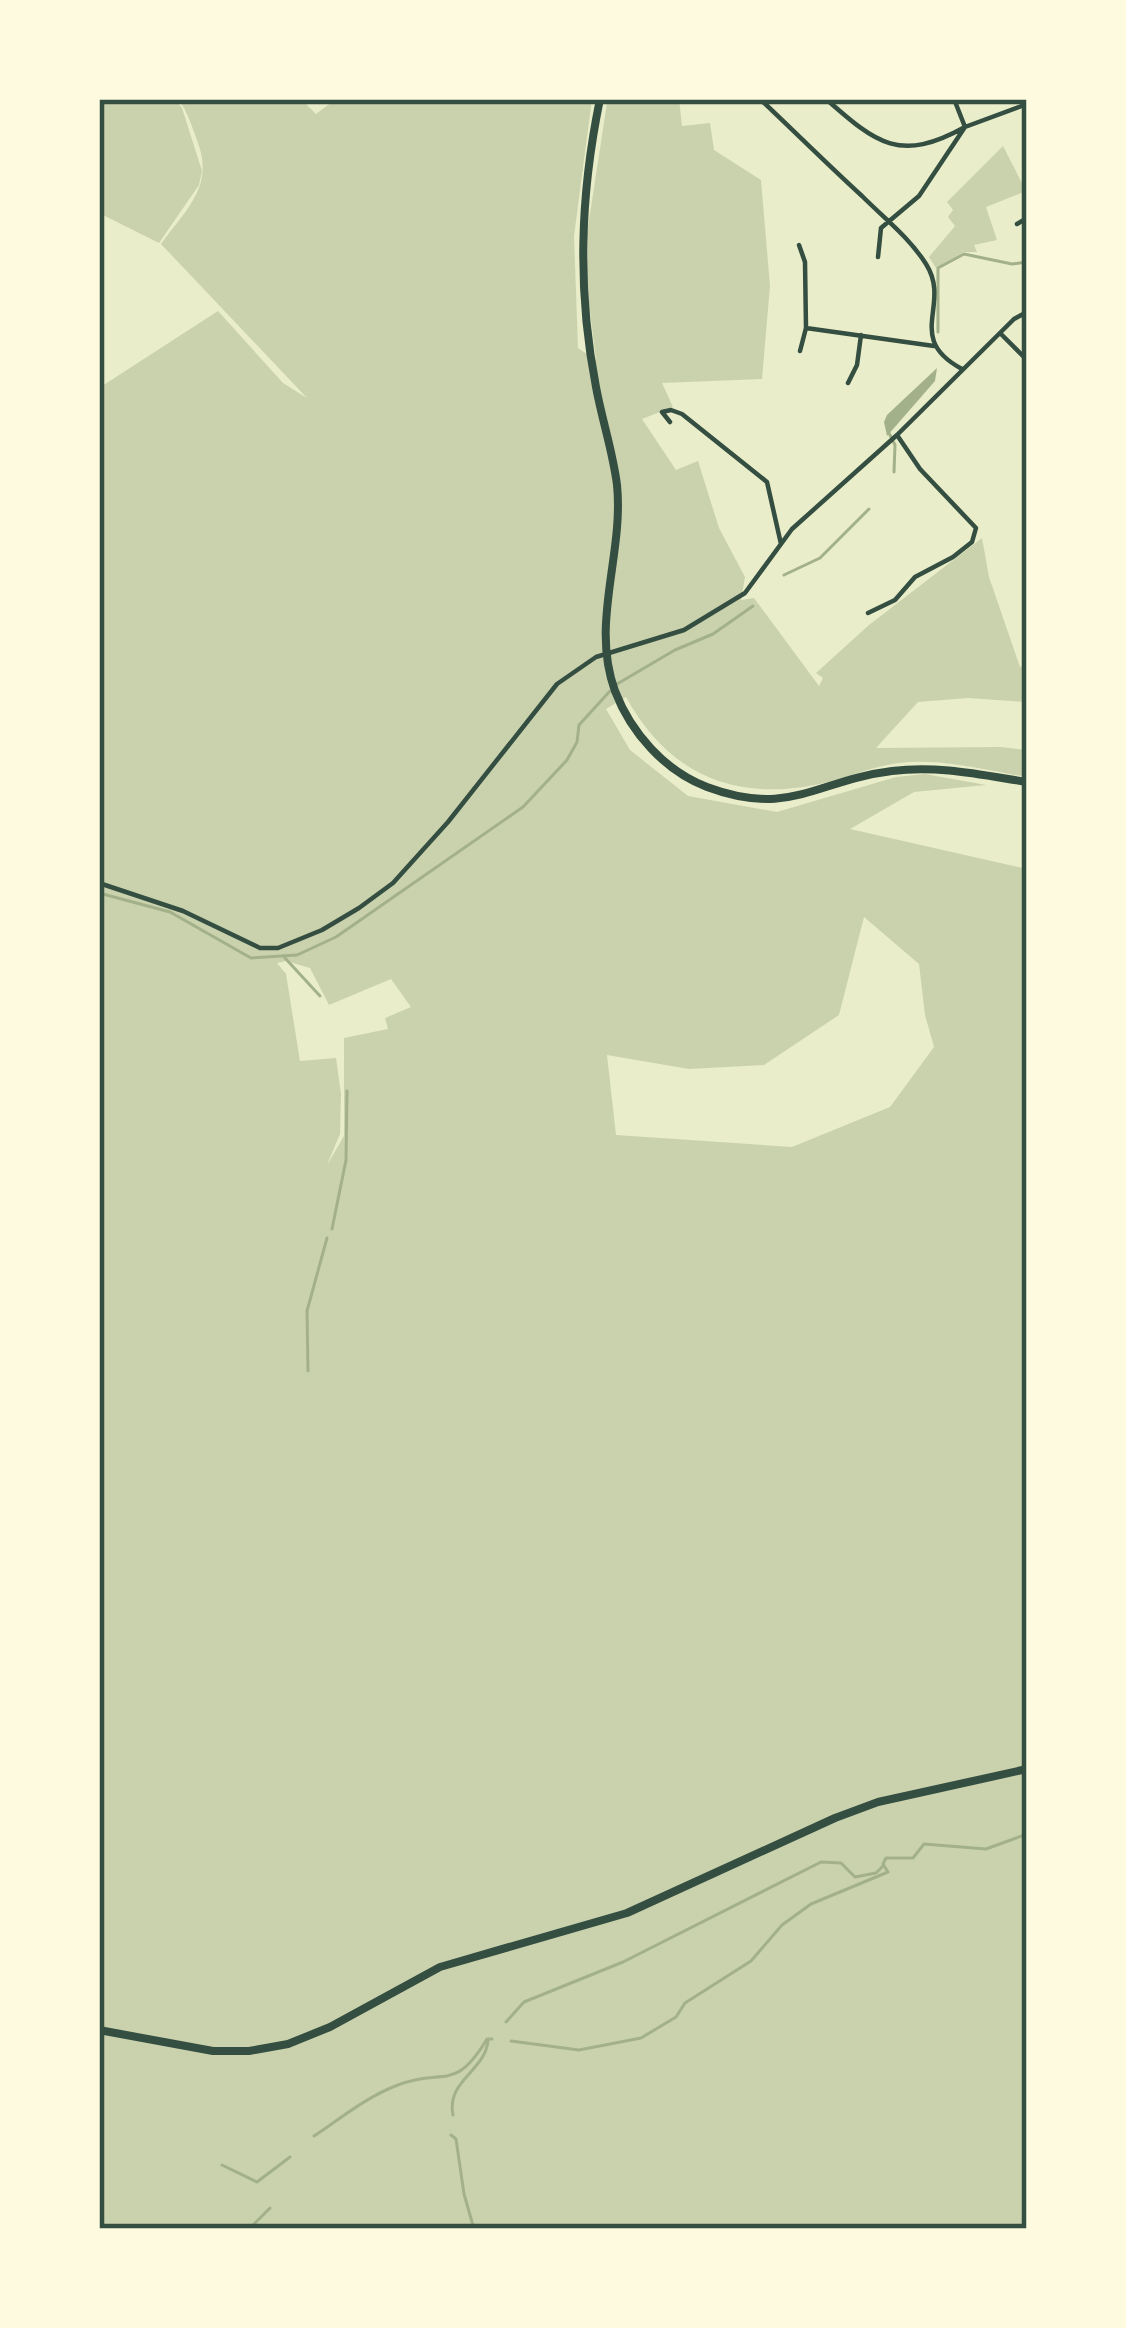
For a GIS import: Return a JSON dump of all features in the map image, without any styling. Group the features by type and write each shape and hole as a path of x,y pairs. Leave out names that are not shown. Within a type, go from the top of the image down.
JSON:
{"main road":[{"path":"600,99 581,239 582,298 617,486 617,531 604,639 626,714 653,751 702,785 741,798 810,795 885,772 933,768 1027,782"},
{"path":"99,2030 213,2051 288,2044 330,2027 440,1967 627,1913 835,1818 878,1802 1027,1769"}],"street":[{"path":"760,99 890,220 930,271 934,346 940,357 962,369"},
{"path":"826,99 880,141 917,148 1027,104"},
{"path":"954,99 964,127"},
{"path":"878,257 881,228 919,196 964,127"},
{"path":"1018,224 1027,218"},
{"path":"799,245 805,262 806,328 800,351"},
{"path":"99,883 183,910 260,948 278,948 322,930 393,883 574,669 624,646 684,630 745,593 792,529 1027,312"},
{"path":"806,328 934,346"},
{"path":"1000,333 1027,360"},
{"path":"848,383 857,365 861,335"},
{"path":"670,422 662,412 682,414 767,482 782,544"},
{"path":"868,613 895,600 915,578 953,557 972,542 976,528 893,438"}],"shaded area":[{"path":"99,99 175,99 182,108 202,171 199,185 159,243 99,213"},
{"path":"178,99 301,99 316,114 336,99 592,99 574,236 578,348 596,360 587,233 608,99 679,99 682,126 710,123 714,150 761,180 770,286 762,379 662,383 673,407 642,419 676,470 698,461 719,528 745,577 741,600 754,598 819,686 823,678 816,673 869,625 982,538 989,577 1020,667 1027,664 1027,702 968,698 918,702 876,748 1027,750 1027,777 915,762 796,788 737,786 686,765 644,725 626,697 606,709 630,750 688,796 777,812 896,777 925,774 986,785 914,792 850,829 1027,869 1027,2229 99,2229 99,388 218,311 283,383 307,398 161,244 195,197 202,172 198,143","holes":["864,917 919,964 934,1047 890,1107 792,1147 616,1135 607,1055 689,1069 764,1065 839,1015","277,963 310,968 329,1005 391,979 411,1007 385,1018 388,1029 344,1038 344,1136 327,1165 340,1134 336,1058 300,1061 286,974"]},
{"path":"1003,146 1026,191 986,207 997,240 974,245 977,252 964,252 936,268 929,257 955,226 948,217 953,210 947,202"},
{"path":"937,368 935,381 887,436 887,415"}],"waterway":[{"path":"938,332 938,268 964,254 1012,264 1027,262"},
{"path":"889,433 895,445 894,472"},
{"path":"784,575 820,558 869,509"},
{"path":"617,684 713,634 753,606"},
{"path":"99,893 170,912 251,958 297,955 336,937 523,807 567,760 577,742 579,725 610,691"},
{"path":"285,958 320,996"},
{"path":"332,1229 346,1160 347,1091"},
{"path":"308,1371 307,1311 327,1238"},
{"path":"511,2041 579,2050 641,2038 751,1961 782,1925 811,1904 888,1872 883,1864 886,1858 913,1858 924,1844 986,1849 1027,1834"},
{"path":"506,2022 524,2002 623,1962 821,1862 841,1863 855,1877 876,1873 883,1866"},
{"path":"314,2136 387,2090 456,2073 492,2039"},
{"path":"453,2115 455,2093 481,2060 488,2040"},
{"path":"451,2135 456,2139 474,2229"},
{"path":"222,2165 257,2182 290,2157"},
{"path":"249,2229 270,2208"}]}
